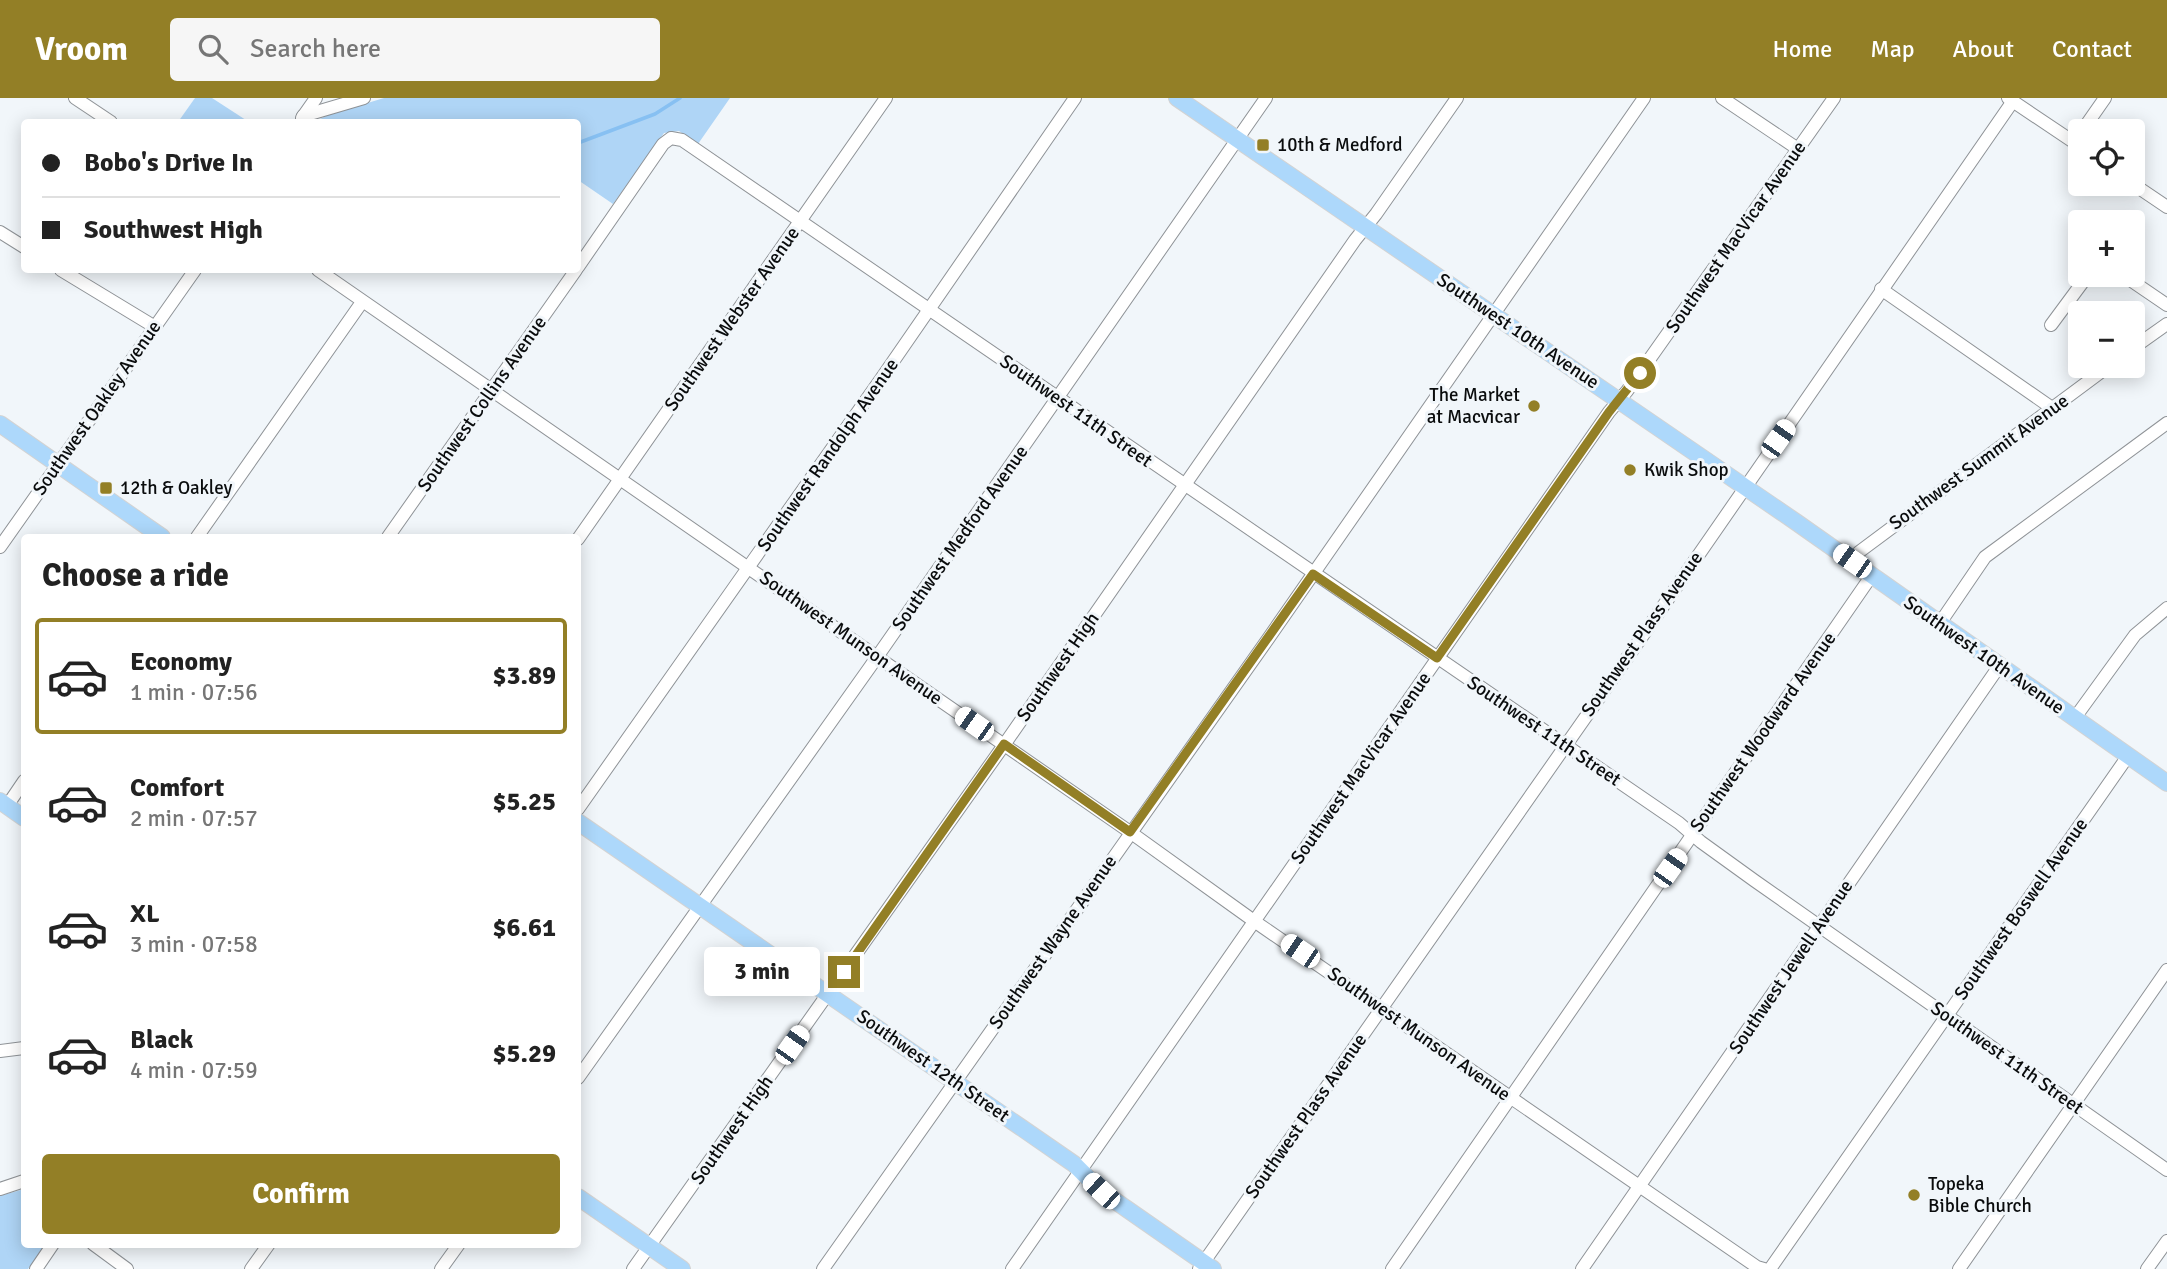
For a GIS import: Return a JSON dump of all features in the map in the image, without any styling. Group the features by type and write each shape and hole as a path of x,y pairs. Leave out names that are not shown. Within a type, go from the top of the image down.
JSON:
{"main road":[{"name":"Southwest 10th Avenue","path":"1177,98 1744,486 2167,783"},
{"path":"0,424 158,534"},
{"path":"4,804 21,816"},
{"name":"Southwest 12th Street","path":"581,824 955,1082 1080,1171 1101,1191 1205,1267"},
{"path":"581,1199 682,1269"}],"street":[{"path":"75,98 106,119"},
{"path":"301,119 316,98"},
{"path":"301,119 364,98"},
{"name":"Southwest Webster Avenue","path":"581,535 886,98"},
{"name":"Southwest Randolph Avenue","path":"581,805 1075,98"},
{"name":"Southwest Medford Avenue","path":"581,1075 1266,98"},
{"name":"Southwest High","path":"633,1269 1457,98"},
{"name":"Southwest Wayne Avenue","path":"823,1269 1313,574 1644,98"},
{"path":"1722,98 1798,149"},
{"name":"Southwest MacVicar Avenue","path":"1012,1269 1437,658 1834,98"},
{"path":"2092,119 2105,98"},
{"path":"2010,100 2068,133"},
{"name":"Southwest Plass Avenue","path":"1205,1267 2010,100"},
{"name":"Southwest 11th Street","path":"671,138 682,140 1679,823 1819,927 2167,1170"},
{"name":"Southwest Collins Avenue","path":"581,262 663,144 671,138"},
{"path":"2145,192 2167,207"},
{"path":"0,232 21,245"},
{"path":"66,273 155,327"},
{"name":"Southwest Oakley Avenue","path":"0,547 193,273"},
{"name":"Southwest Munson Avenue","path":"322,273 1004,744 1381,1009 1757,1267 1764,1269"},
{"name":"Southwest Collins Avenue","path":"390,534 574,273"},
{"path":"2052,325 2079,287"},
{"path":"2141,287 2167,305"},
{"path":"1881,289 2052,408"},
{"path":"199,534 362,302"},
{"path":"2145,340 2167,324"},
{"name":"Southwest Summit Avenue","path":"1852,561 1859,552 1915,508 2093,378"},
{"path":"1940,623 1985,557 2167,423"},
{"name":"Southwest Woodward Avenue","path":"1392,1269 1872,575"},
{"path":"2074,719 2135,635 2167,608"},
{"name":"Southwest Jewell Avenue","path":"1582,1269 2000,665"},
{"name":"Southwest Boswell Avenue","path":"1770,1269 2128,757"},
{"path":"4,804 21,784"},
{"path":"1959,1269 2167,970"},
{"path":"0,1051 21,1048"},
{"path":"0,1189 21,1186"},
{"path":"2147,1269 2167,1241"},
{"path":"36,1269 50,1248"},
{"path":"98,1248 127,1269"},
{"path":"251,1269 266,1248"},
{"path":"441,1269 456,1248"}],"shaded area":[{"path":"195,98 212,98 244,119 180,119"},
{"path":"384,98 730,98 698,144 679,131 664,133 613,204 581,182 581,119 320,119"},
{"path":"21,1190 21,1248 43,1248 28,1269 0,1269 0,1196"}],"waterway":[{"path":"581,142 655,114 680,98"}],"place":[{"name":"10th & Medford","path":"1263,145"},
{"name":"The Market at Macvicar","path":"1534,406"},
{"name":"Kwik Shop","path":"1630,470"},
{"name":"12th & Oakley","path":"106,488"},
{"name":"Topeka Bible Church","path":"1914,1195"}],"route":[{"path":"844,972 1004,744 1130,832 1313,574 1437,658 1609,412 1640,373"}]}
